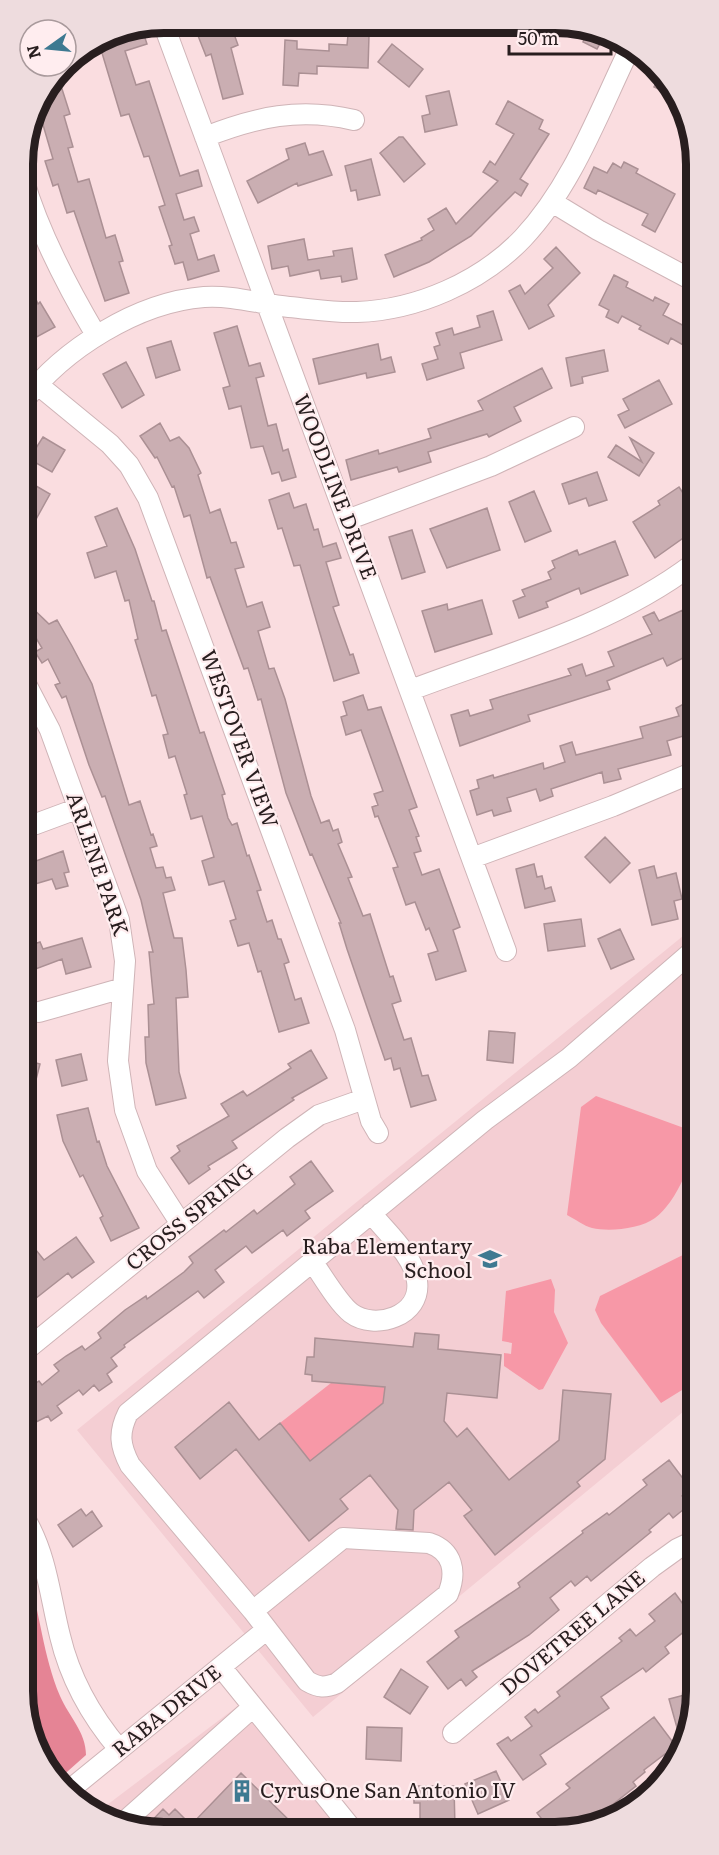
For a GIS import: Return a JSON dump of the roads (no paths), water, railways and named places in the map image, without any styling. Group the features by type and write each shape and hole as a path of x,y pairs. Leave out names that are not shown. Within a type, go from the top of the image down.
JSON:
{"street":[{"name":"WOODLINE DRIVE","path":"167,33 506,951"},
{"path":"33,390 52,369 96,335 143,313 203,297 358,312 384,310 434,296 461,284 502,257 521,240 552,202 569,173 627,54"},
{"path":"205,137 239,124 277,114 316,113 354,120"},
{"path":"552,202 598,230 686,277"},
{"path":"33,206 41,228 75,298 96,335"},
{"name":"WESTOVER VIEW","path":"38,384 110,444 129,465 148,498 345,1030 364,1100 378,1133"},
{"path":"347,520 491,466 574,427"},
{"path":"411,690 600,619 649,594 686,569"},
{"name":"ARLENE PARK","path":"33,697 50,730 120,920 125,961 118,1061 125,1110 136,1148 147,1171 181,1224"},
{"path":"472,858 613,806 686,775"},
{"path":"33,825 79,808"},
{"path":"253,1611 343,1538 353,1536 429,1543 440,1546 453,1567 454,1580 448,1594 337,1683 326,1687 307,1681 253,1611 130,1464 122,1448 120,1436 128,1413 485,1120 569,1058 686,957"},
{"path":"39,1012 123,988"},
{"name":"CROSS SPRING","path":"33,1344 319,1115 364,1100"},
{"path":"312,1261 350,1312 365,1320 381,1321 406,1310 416,1298 417,1281 411,1263 371,1213"},
{"path":"33,1538 50,1582 67,1660 87,1705 119,1749"},
{"name":"DOVETREE LANE","path":"453,1733 652,1567 686,1545"},
{"name":"RABA DRIVE","path":"74,1787 267,1630"},
{"path":"221,1667 346,1822"},
{"path":"130,1817 254,1707"}],"place":[{"name":"Raba Elementary School","path":"490,1259"},
{"name":"CyrusOne San Antonio IV","path":"242,1791"}]}
